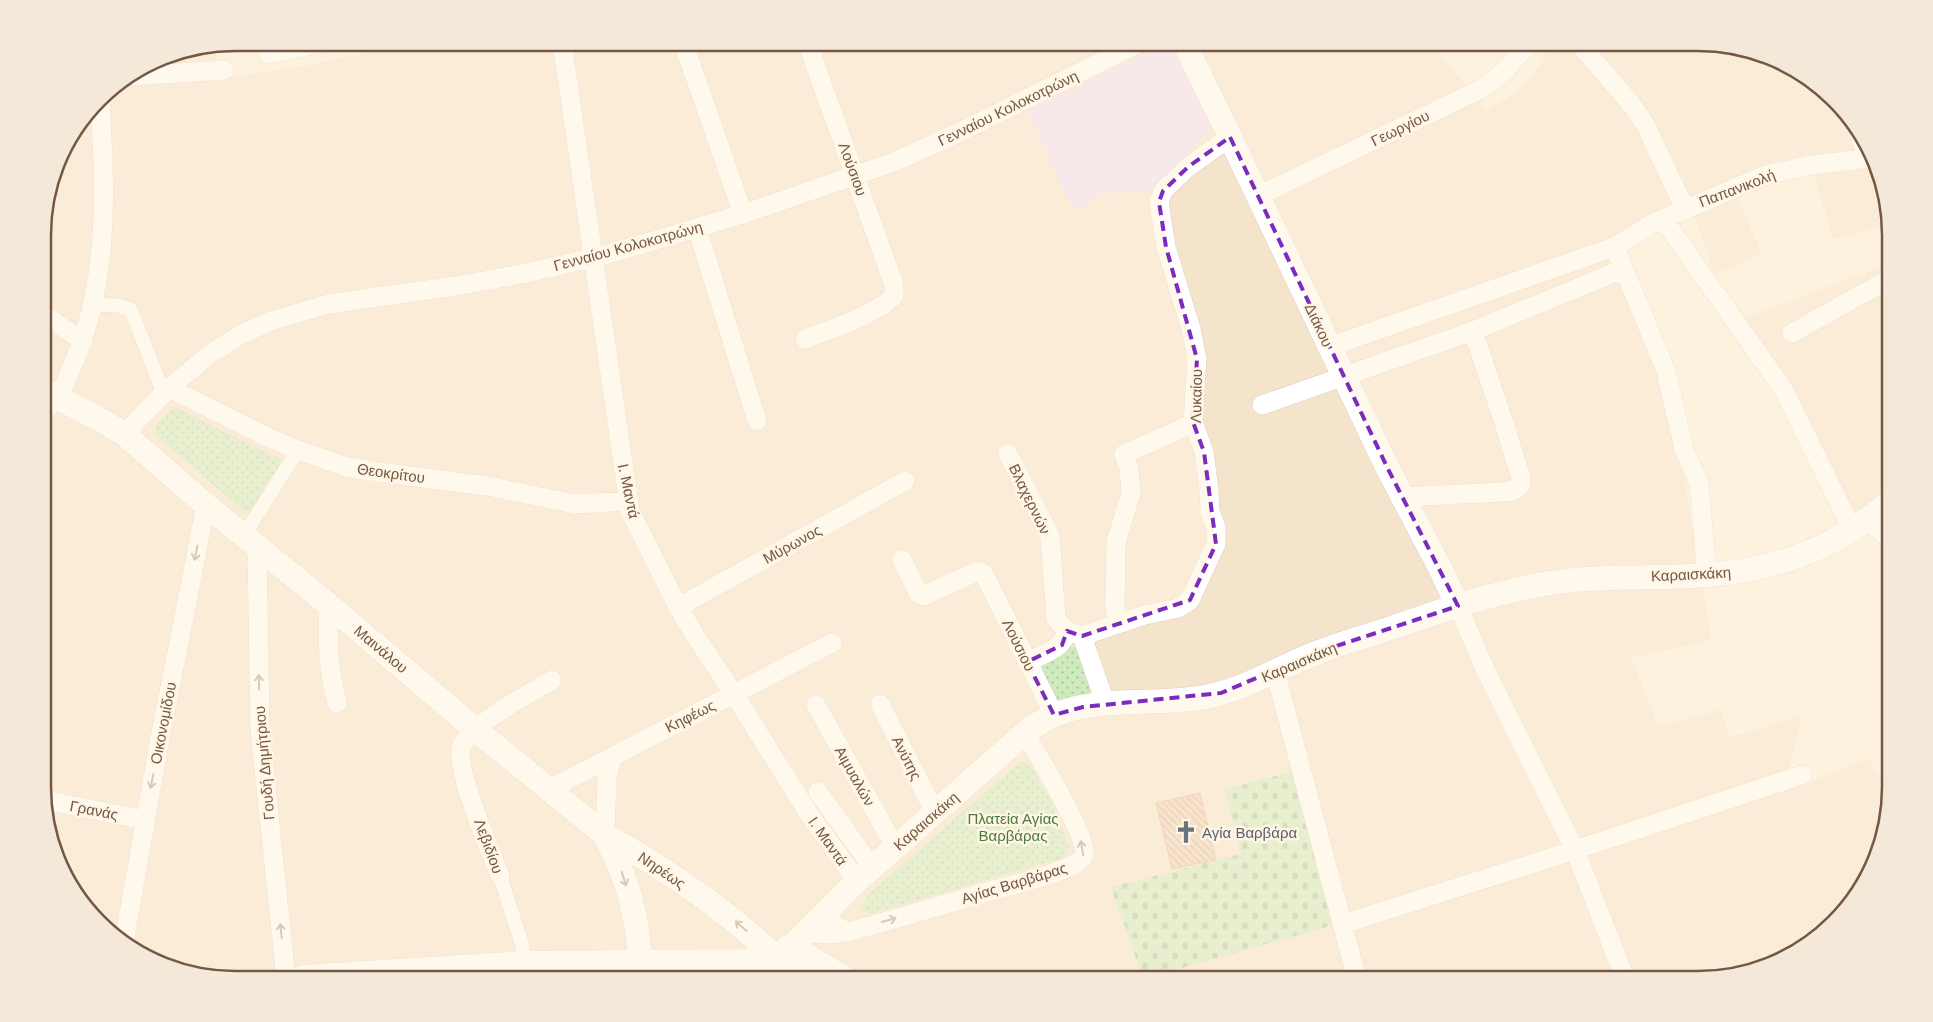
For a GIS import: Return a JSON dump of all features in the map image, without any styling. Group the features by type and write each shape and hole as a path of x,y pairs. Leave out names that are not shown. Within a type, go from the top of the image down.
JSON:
{"main road":[{"path":"654,971 746,963 792,946 830,971"},
{"path":"476,971 526,965 625,971"}],"street":[{"path":"270,54 284,51"},
{"name":"Ι. Μαντά","path":"563,51 628,501 633,519 678,607 809,814 865,874"},
{"path":"686,51 742,214"},
{"name":"Λούσιου","path":"805,339 872,312 887,303 894,296 894,285 810,51"},
{"name":"Γενναίου Κολοκοτρώνη","path":"124,434 166,391 223,345 256,328 291,314 342,302 456,286 527,273 594,258 742,214 894,162 1123,51"},
{"name":"Διάκου","path":"1188,51 1343,377 1458,606"},
{"name":"Γεωργίου","path":"1258,196 1481,89 1504,72 1522,51"},
{"path":"1586,51 1632,105 1645,124 1685,209"},
{"path":"145,75 224,70"},
{"path":"51,395 83,341 93,306 100,265 104,214 100,110"},
{"name":"Λυκαίου","path":"1075,634 1178,608 1190,600 1216,544 1216,528 1210,512 1204,452 1193,422 1197,359 1191,329 1166,247 1159,202 1164,191 1188,167 1230,137"},
{"name":"Παπανικολή","path":"1329,347 1614,247 1663,219 1763,176 1806,166 1865,158"},
{"path":"1663,219 1783,389 1859,524 1882,536"},
{"path":"696,228 757,421"},
{"path":"1614,247 1666,370 1684,449 1699,484 1707,575"},
{"path":"1262,405 1473,331 1624,269"},
{"path":"1792,333 1882,283"},
{"path":"93,306 107,304 123,306 131,310 166,391"},
{"path":"51,319 83,341"},
{"path":"1402,497 1513,491 1520,486 1519,470 1473,331"},
{"name":"Θεοκρίτου","path":"166,391 298,450 347,467 487,486 567,502 589,504 628,501"},
{"name":"Μαινάλου","path":"51,401 99,419 124,434 206,505 329,605 548,790 605,835 621,870 630,896 636,924 642,971"},
{"path":"1118,624 1115,607 1116,542 1131,493 1124,454 1180,430 1193,422"},
{"path":"250,541 298,450"},
{"name":"Βλαχερνών","path":"1008,454 1050,536 1056,618 1060,626 1075,634 1106,704"},
{"name":"Μύρωνος","path":"678,607 905,481"},
{"name":"Οικονομίδου","path":"125,935 145,820 206,505"},
{"name":"Καραισκάκη","path":"792,946 865,874 1025,733 1039,723 1068,710 1106,704 1174,701 1233,690 1315,653 1458,606 1514,591 1566,581 1707,575 1754,569 1781,563 1821,547 1859,524 1882,507"},
{"name":"Γουδή Δημήτριου","path":"250,541 260,729 285,971"},
{"name":"Λούσιου","path":"902,560 918,593 923,596 978,571 984,574 1054,716"},
{"path":"329,605 327,641 332,686 337,703"},
{"path":"1458,606 1484,667 1575,850 1622,971"},
{"path":"1027,662 1062,645 1066,639 1075,634"},
{"name":"Κηφέως","path":"548,790 832,642"},
{"path":"1275,671 1355,971"},
{"name":"Λεβιδίου","path":"526,965 500,876 466,784 461,763 462,744 476,730 502,710 552,680"},
{"name":"Ανύτης","path":"880,704 934,813"},
{"name":"Αιμυαλών","path":"816,705 895,848"},
{"name":"Αγίας Βαρβάρας","path":"792,946 1033,879 1070,866 1083,857 1082,842 1065,806 1025,733"},
{"path":"605,835 607,779 612,757"},
{"path":"1343,924 1802,775"},
{"path":"818,792 865,874"},
{"name":"Γρανάς","path":"52,802 145,820"},
{"name":"Νηρέως","path":"605,835 642,855 730,916 792,946 797,971"}],"lane":[{"path":"825,914 854,930"}],"highlighted area":[{"path":"1230,137 1388,469 1458,606 1315,653 1221,693 1083,707 1054,715 1027,662 1062,645 1067,631 1082,636 1190,600 1216,544 1204,452 1193,422 1197,359 1166,247 1159,202 1163,191 1188,167"}],"shaded area":[{"path":"376,51 1437,51 1486,110 1514,94 1539,67 1548,51 1698,51 1734,55 1757,61 1779,70 1810,89 1828,105 1851,133 1863,154 1872,176 1878,199 1881,228 1833,239 1808,154 1771,163 1729,180 1762,254 1715,275 1687,194 1604,243 1661,382 1675,454 1684,477 1711,640 1631,658 1658,726 1720,710 1730,737 1802,716 1789,769 1802,786 1867,758 1882,778 1882,787 1878,823 1872,846 1863,868 1844,899 1828,917 1800,940 1779,952 1757,961 1734,967 1698,971 235,971 199,967 176,961 154,952 123,933 89,899 65,857 53,811 51,787 51,235 55,199 65,165 89,123 123,89 154,70 176,61 216,53 218,79 304,66"},
{"path":"1152,51 1173,51 1210,129 1152,190 1105,193 1073,211 1028,111"},
{"path":"1882,267 1882,512 1870,501 1853,515 1743,319"}],"green space":[{"path":"174,407 286,462 250,516 154,434 159,422"},
{"path":"1071,646 1076,648 1091,677 1093,688 1087,695 1055,704 1037,664 1043,658"},
{"name":"Πλατεία Αγίας Βαρβάρας","path":"1021,762 1029,763 1051,800 1069,847 1065,857 874,913 865,913 862,907 870,893"},
{"path":"1295,771 1334,925 1171,971 1140,971 1111,887 1241,854 1225,789"}],"building":[{"name":"Αγία Βαρβάρα","path":"1200,793 1216,860 1172,869 1156,803"}],"place":[{"name":"Αγία Βαρβάρα","path":"1186,832"}]}
